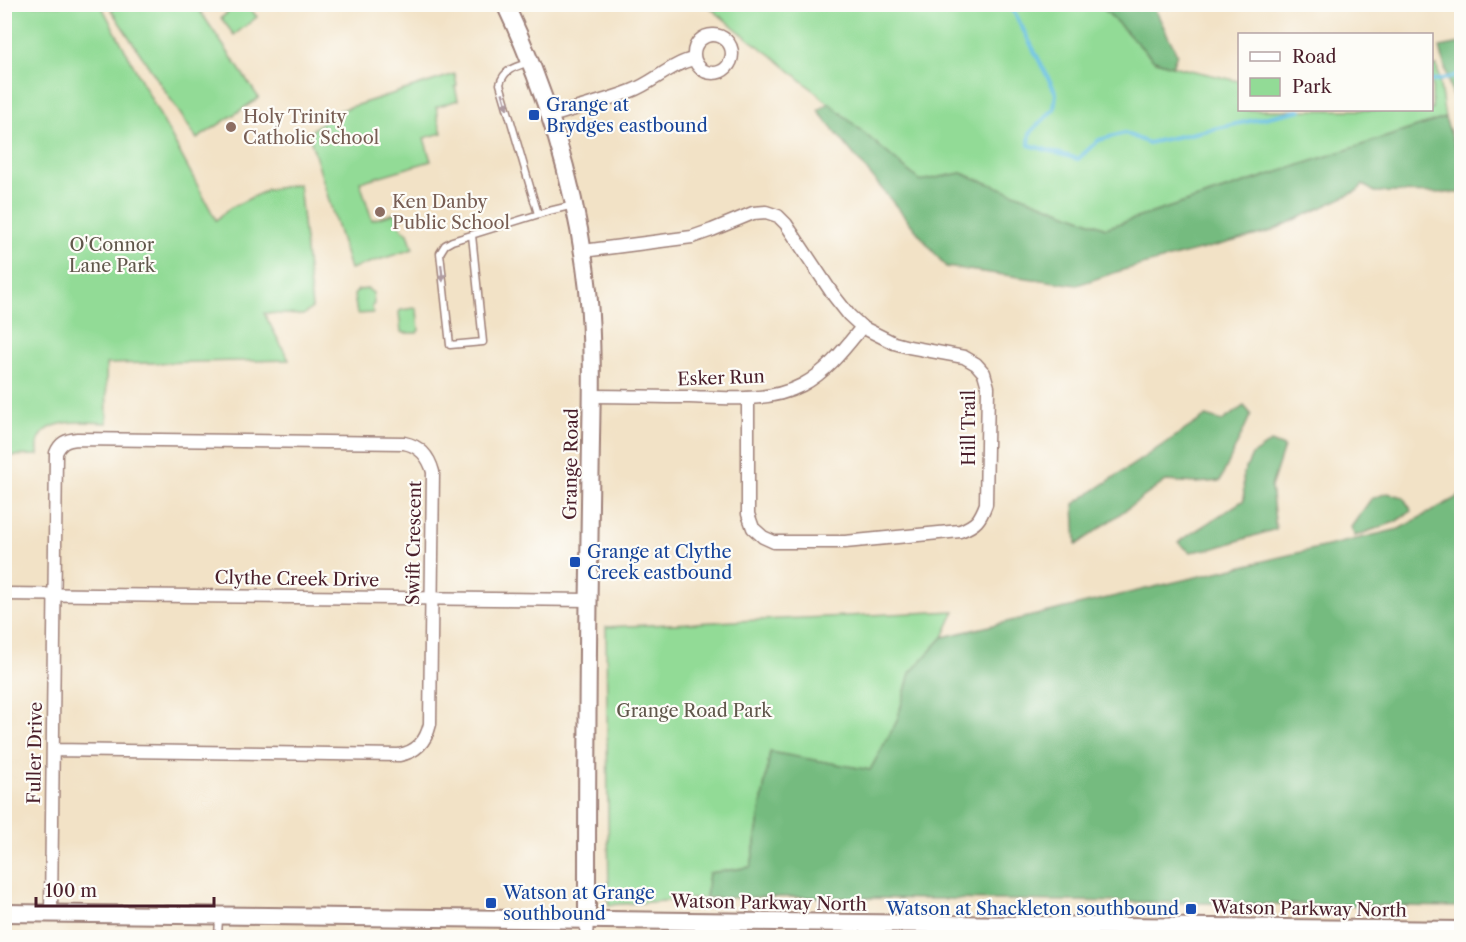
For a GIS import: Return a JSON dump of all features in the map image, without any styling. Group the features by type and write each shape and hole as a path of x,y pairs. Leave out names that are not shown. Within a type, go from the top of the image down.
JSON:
{"main road":[{"name":"Grange Road","path":"505,4 531,62 551,116 566,167 583,251 588,292 592,396 586,920"},
{"name":"Watson Parkway North","path":"4,913 586,920 975,931 1453,933"}],"street":[{"path":"551,116 632,91 686,60 694,59"},
{"name":"Hill Trail","path":"583,251 692,237 753,213 766,212 778,216 786,224 834,296 862,327 894,343 964,357 976,364 984,373 988,387 986,504 978,520 960,531 845,542 774,542 763,537 753,528 748,514 748,398"},
{"name":"Esker Run","path":"592,396 748,398 778,394 802,385 821,372 862,327"},
{"name":"Swift Crescent","path":"53,750 408,753 423,742 430,724 433,472 421,450 404,443 68,440 61,444 56,453 54,594"},
{"name":"Clythe Creek Drive","path":"4,594 588,600"},
{"name":"Fuller Drive","path":"51,913 54,594"},
{"name":"Grange Road","path":"586,920 586,938"}],"lane":[{"path":"531,62 510,68 500,84 538,214"},
{"path":"472,235 483,342 450,345 440,253 445,245 452,241 538,214 574,205"},
{"path":"218,938 219,915"}],"green space":[{"name":"O'Connor Lane Park","path":"4,5 101,5 216,220 230,208 267,190 299,184 312,308 303,315 264,313 289,360 106,364 107,423 59,424 44,433 38,442 38,455 5,456"},
{"path":"119,5 196,5 259,98 197,139 111,10"},
{"path":"238,5 247,5 257,17 234,35 221,18"},
{"path":"709,5 1100,5 1154,60 1238,81 1238,111 1433,111 1433,66 1437,66 1445,118 1106,228 961,173 920,181 774,57"},
{"path":"1100,5 1153,5 1177,54 1172,66 1154,60"},
{"path":"1461,43 1461,95 1452,96 1440,47"},
{"path":"455,74 458,100 436,107 442,133 424,138 431,161 360,182 372,220 396,213 402,229 408,233 413,249 350,269 309,135 314,128 338,111"},
{"path":"829,103 920,181 961,173 1106,228 1445,118 1461,162 1461,193 1375,192 1363,185 1357,191 1269,232 1123,270 1077,285 946,267 818,111"},
{"path":"368,289 373,293 373,313 357,314 354,295 358,290"},
{"path":"415,308 419,330 417,333 401,332 399,312"},
{"path":"1244,406 1251,414 1220,481 1196,483 1166,481 1076,545 1074,504 1206,416 1222,421"},
{"path":"1271,442 1284,447 1271,487 1276,529 1215,548 1190,552 1178,542 1244,500 1243,475 1252,455"},
{"path":"1387,493 1403,497 1412,511 1395,522 1355,536 1351,527 1371,499"},
{"path":"1461,495 1461,907 797,897 706,898 709,873 751,867 770,752 870,770 897,721 910,673 943,637 1399,529"},
{"name":"Grange Road Park","path":"955,611 943,637 910,673 897,721 870,770 770,752 751,867 709,873 706,898 609,905 606,627"}],"waterway":[{"path":"1010,4 1056,93 1054,109 1030,133 1029,145 1078,159 1099,140 1125,133 1148,143 1296,111"},
{"path":"1433,81 1462,75"}],"place":[{"name":"Grange at Brydges eastbound","path":"534,115"},
{"name":"Holy Trinity Catholic School","path":"231,127"},
{"name":"Ken Danby Public School","path":"380,212"},
{"name":"Grange at Clythe Creek eastbound","path":"575,562"},
{"name":"Watson at Grange southbound","path":"491,903"},
{"name":"Watson at Shackleton southbound","path":"1191,909"}]}
